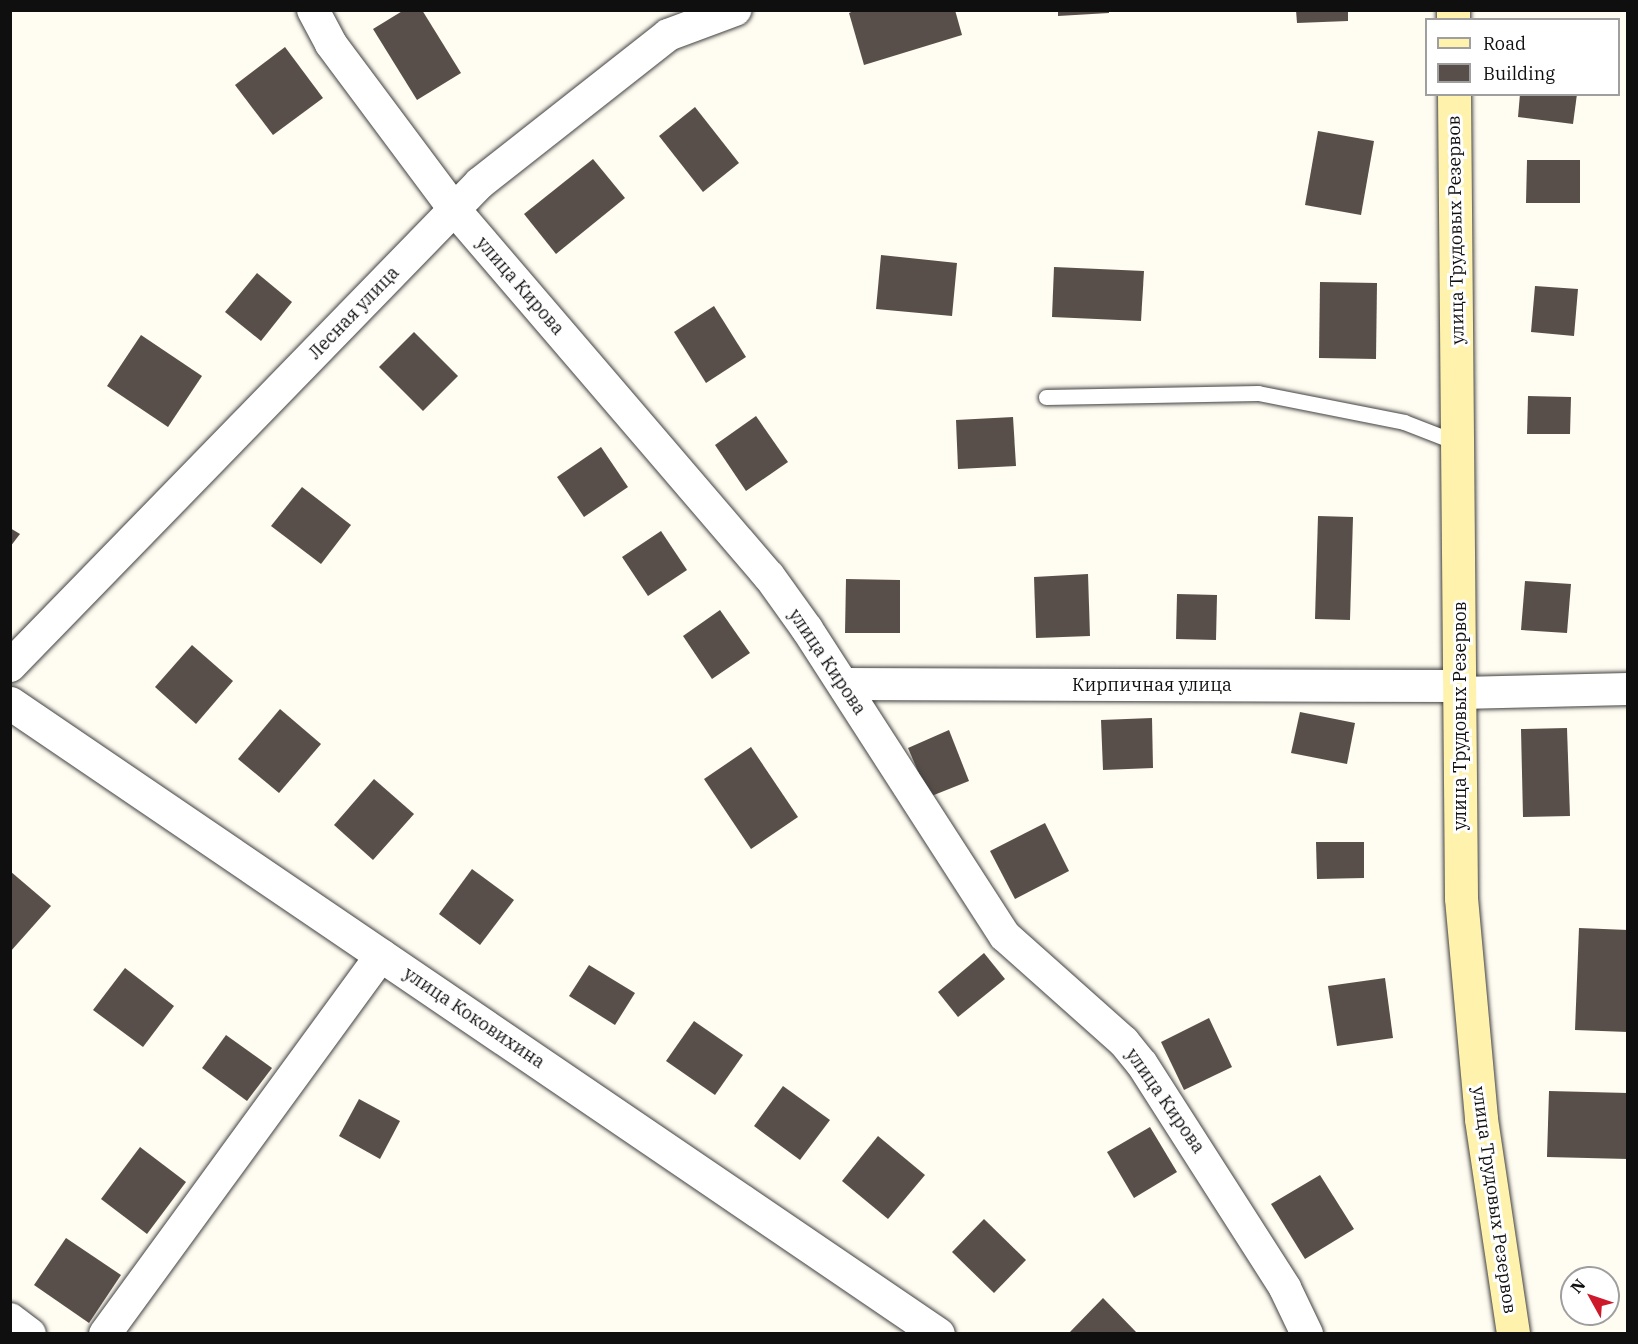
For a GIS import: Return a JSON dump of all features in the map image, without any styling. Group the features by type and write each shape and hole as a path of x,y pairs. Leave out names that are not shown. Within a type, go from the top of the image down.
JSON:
{"main road":[{"name":"улица Трудовых Резервов","path":"1454,96 1461,898 1481,1119 1513,1334"}],"street":[{"name":"улица Кирова","path":"313,10 331,44 454,209 735,535 807,629 1005,936 1124,1042 1173,1107 1285,1288 1307,1334"},
{"name":"Лесная улица","path":"10,666 480,183 668,35 735,10"},
{"name":"Кирпичная улица","path":"843,684 1460,690 1628,689"},
{"name":"улица Коковихина","path":"10,703 938,1334"},
{"path":"105,1334 381,955"},
{"path":"10,1319 30,1334"}],"lane":[{"path":"1046,397 1258,393 1404,422 1458,442"}],"building":[{"path":"404,10 422,10 461,73 417,100 373,29"},
{"path":"856,10 955,10 962,35 864,65 849,13"},
{"path":"1058,10 1109,10 1109,13 1058,16"},
{"path":"1296,10 1348,10 1348,21 1297,23"},
{"path":"285,47 323,98 273,135 235,85"},
{"path":"1520,96 1577,96 1573,124 1518,117"},
{"path":"695,107 739,163 703,192 659,136"},
{"path":"1318,131 1374,141 1361,215 1305,205"},
{"path":"593,159 625,198 556,254 524,214"},
{"path":"1527,160 1580,160 1580,203 1526,203"},
{"path":"881,255 957,263 952,316 876,309"},
{"path":"1054,267 1144,271 1141,321 1052,317"},
{"path":"257,273 292,302 261,341 225,312"},
{"path":"1320,282 1377,283 1376,359 1319,358"},
{"path":"1535,286 1578,289 1574,336 1531,332"},
{"path":"714,306 746,357 706,383 674,332"},
{"path":"414,332 458,376 423,411 379,367"},
{"path":"141,335 202,376 168,427 107,386"},
{"path":"1528,396 1571,397 1570,434 1527,434"},
{"path":"756,416 788,462 746,491 715,445"},
{"path":"1013,417 1016,466 958,469 956,420"},
{"path":"601,447 628,487 584,517 557,477"},
{"path":"302,487 351,525 321,564 271,526"},
{"path":"1318,516 1353,517 1350,620 1315,619"},
{"path":"10,528 20,534 10,547"},
{"path":"661,531 687,570 648,596 622,557"},
{"path":"1088,574 1090,636 1036,638 1034,577"},
{"path":"846,579 900,580 900,633 845,633"},
{"path":"1525,581 1571,584 1567,633 1521,630"},
{"path":"1177,594 1217,595 1216,640 1176,639"},
{"path":"720,610 750,653 712,679 683,636"},
{"path":"192,645 233,681 196,724 155,687"},
{"path":"280,709 321,744 279,793 238,759"},
{"path":"1300,712 1355,723 1347,764 1291,753"},
{"path":"1152,718 1153,768 1103,770 1101,720"},
{"path":"1567,728 1570,816 1523,817 1521,729"},
{"path":"949,730 969,781 929,797 908,748"},
{"path":"751,747 798,817 751,849 704,779"},
{"path":"374,779 414,814 373,860 334,825"},
{"path":"1045,823 1069,871 1015,899 990,851"},
{"path":"1316,842 1364,842 1364,878 1317,879"},
{"path":"472,869 514,900 480,945 439,914"},
{"path":"10,871 51,906 10,952"},
{"path":"1579,928 1628,930 1628,1032 1575,1030"},
{"path":"984,953 1005,979 958,1017 938,992"},
{"path":"589,965 635,993 615,1025 569,996"},
{"path":"125,968 174,1006 143,1047 93,1010"},
{"path":"1385,978 1393,1038 1337,1046 1328,986"},
{"path":"1209,1018 1232,1067 1184,1090 1161,1042"},
{"path":"694,1021 743,1055 715,1095 666,1061"},
{"path":"226,1035 272,1068 247,1101 202,1068"},
{"path":"783,1086 830,1120 800,1160 754,1126"},
{"path":"1549,1091 1628,1093 1628,1159 1547,1157"},
{"path":"359,1099 400,1121 380,1159 339,1136"},
{"path":"1150,1127 1177,1172 1134,1198 1107,1152"},
{"path":"878,1136 925,1175 888,1219 842,1181"},
{"path":"140,1147 186,1182 147,1234 101,1199"},
{"path":"1320,1175 1354,1229 1305,1259 1271,1204"},
{"path":"984,1219 1026,1260 994,1293 952,1252"},
{"path":"66,1238 121,1275 89,1323 34,1285"},
{"path":"1103,1298 1138,1334 1068,1334"}]}
